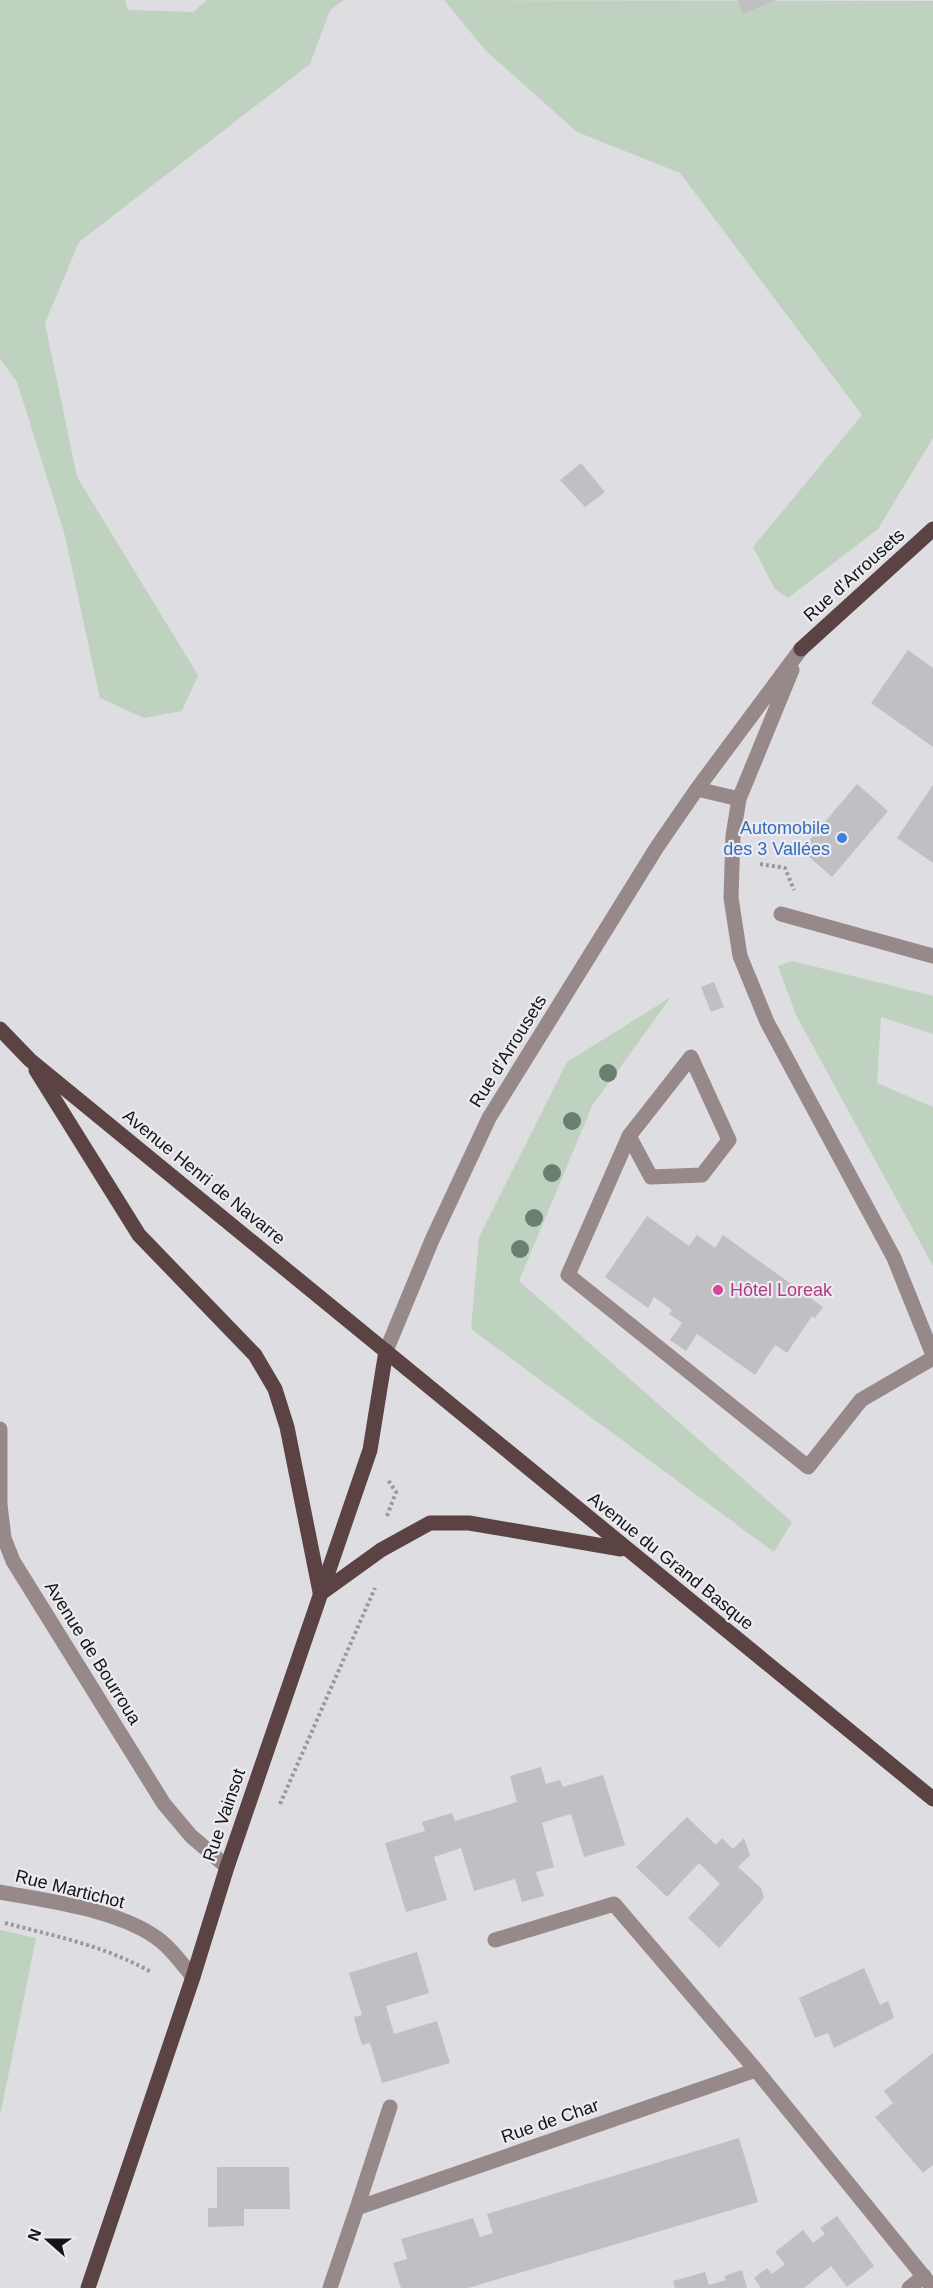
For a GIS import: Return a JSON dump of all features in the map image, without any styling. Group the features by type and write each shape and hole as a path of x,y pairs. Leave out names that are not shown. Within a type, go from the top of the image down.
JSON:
{"main road":[{"name":"Rue d'Arrousets","path":"801,649 933,529"},
{"name":"Avenue Henri de Navarre","path":"0,1029 30,1060 386,1351"},
{"path":"30,1060 139,1235 255,1355 275,1389 287,1427 320,1594 387,1546 430,1523 469,1523 624,1550"},
{"name":"Avenue du Grand Basque","path":"386,1351 624,1550 933,1799"},
{"name":"Rue Vainsot","path":"88,2288 193,1977 227,1867 370,1450 386,1351"}],"street":[{"name":"Rue d'Arrousets","path":"386,1351 432,1240 489,1118 657,847 801,649"},
{"name":"Rue d'Arrousets","path":"801,649 739,799 733,836 731,898 740,956 767,1022 894,1258 933,1356"},
{"path":"697,789 739,799"},
{"path":"782,914 933,956"},
{"path":"629,1136 651,1177 702,1175 729,1140 691,1057 629,1136 568,1275 808,1467 861,1400 933,1356"},
{"name":"Avenue de Bourroua","path":"0,1429 0,1505 4,1538 13,1561 164,1804 191,1836 227,1867"},
{"name":"Rue Martichot","path":"0,1892 67,1905 120,1920 163,1943 193,1977"},
{"path":"495,1940 614,1904 756,2070 928,2282 909,2288"},
{"name":"Rue de Char","path":"357,2208 756,2070"},
{"path":"330,2288 390,2107"}],"path":[{"path":"758,863 785,868"},
{"path":"0,1922 98,1947 126,1958 152,1973 163,1943"}],"green space":[{"path":"0,0 125,0 128,10 193,12 207,0 344,0 330,10 310,64 79,242 45,323 77,477 198,675 182,711 144,718 100,698 64,532 17,382 0,359"},
{"path":"444,0 933,1 933,438 878,529 788,598 775,589 753,547 862,415 680,173 577,132 486,51"},
{"path":"792,961 933,996 933,1034 881,1017 877,1083 933,1107 933,1266 796,1015 778,966"},
{"path":"671,997 592,1106 519,1281 792,1522 774,1552 471,1329 479,1237 567,1062"},
{"path":"0,1930 36,1938 0,2116"}],"building":[{"path":"738,0 776,0 743,14"},
{"path":"581,463 605,492 585,507 560,480"},
{"path":"908,650 933,668 933,747 871,703"},
{"path":"857,784 888,811 832,877 801,850"},
{"path":"933,785 933,863 897,838"},
{"path":"714,982 724,1007 711,1012 701,987"},
{"path":"647,1216 689,1246 697,1235 715,1248 723,1235 823,1307 815,1318 812,1316 787,1353 775,1345 755,1375 697,1334 686,1351 670,1340 682,1323 669,1314 672,1310 654,1297 648,1308 605,1277"},
{"path":"541,1767 546,1784 560,1780 563,1787 603,1775 625,1845 584,1857 571,1814 557,1818 542,1823 554,1867 536,1872 544,1896 522,1902 515,1879 474,1891 461,1848 434,1857 447,1900 406,1912 385,1843 425,1831 422,1822 452,1813 455,1821 517,1802 510,1776"},
{"path":"687,1817 716,1845 722,1838 733,1849 744,1838 750,1855 738,1867 761,1888 764,1898 719,1948 688,1918 720,1884 699,1863 667,1897 636,1867"},
{"path":"417,1952 429,1993 386,2006 394,2034 437,2021 450,2063 382,2083 370,2043 362,2045 357,2029 354,2017 362,2015 349,1973"},
{"path":"864,1968 880,2005 888,2001 894,2018 834,2048 828,2033 815,2038 799,1998"},
{"path":"933,2053 933,2165 923,2173 875,2117 893,2103 884,2091"},
{"path":"739,2138 758,2202 468,2288 401,2288 393,2263 407,2259 401,2239 473,2218 480,2237 493,2233 487,2214"},
{"path":"217,2167 289,2167 290,2209 244,2209 244,2226 208,2227 208,2208 217,2208"},
{"path":"837,2216 874,2266 847,2287 831,2266 804,2288 761,2288 754,2278 767,2268 772,2274 785,2264 775,2252 803,2230 813,2243 825,2234 820,2228"},
{"path":"742,2270 747,2288 675,2288 673,2281 705,2272 709,2285 726,2280 724,2276"}],"place":[{"name":"Automobile des 3 Vallées","path":"842,838"},
{"name":"Hôtel Loreak","path":"718,1290"}]}
